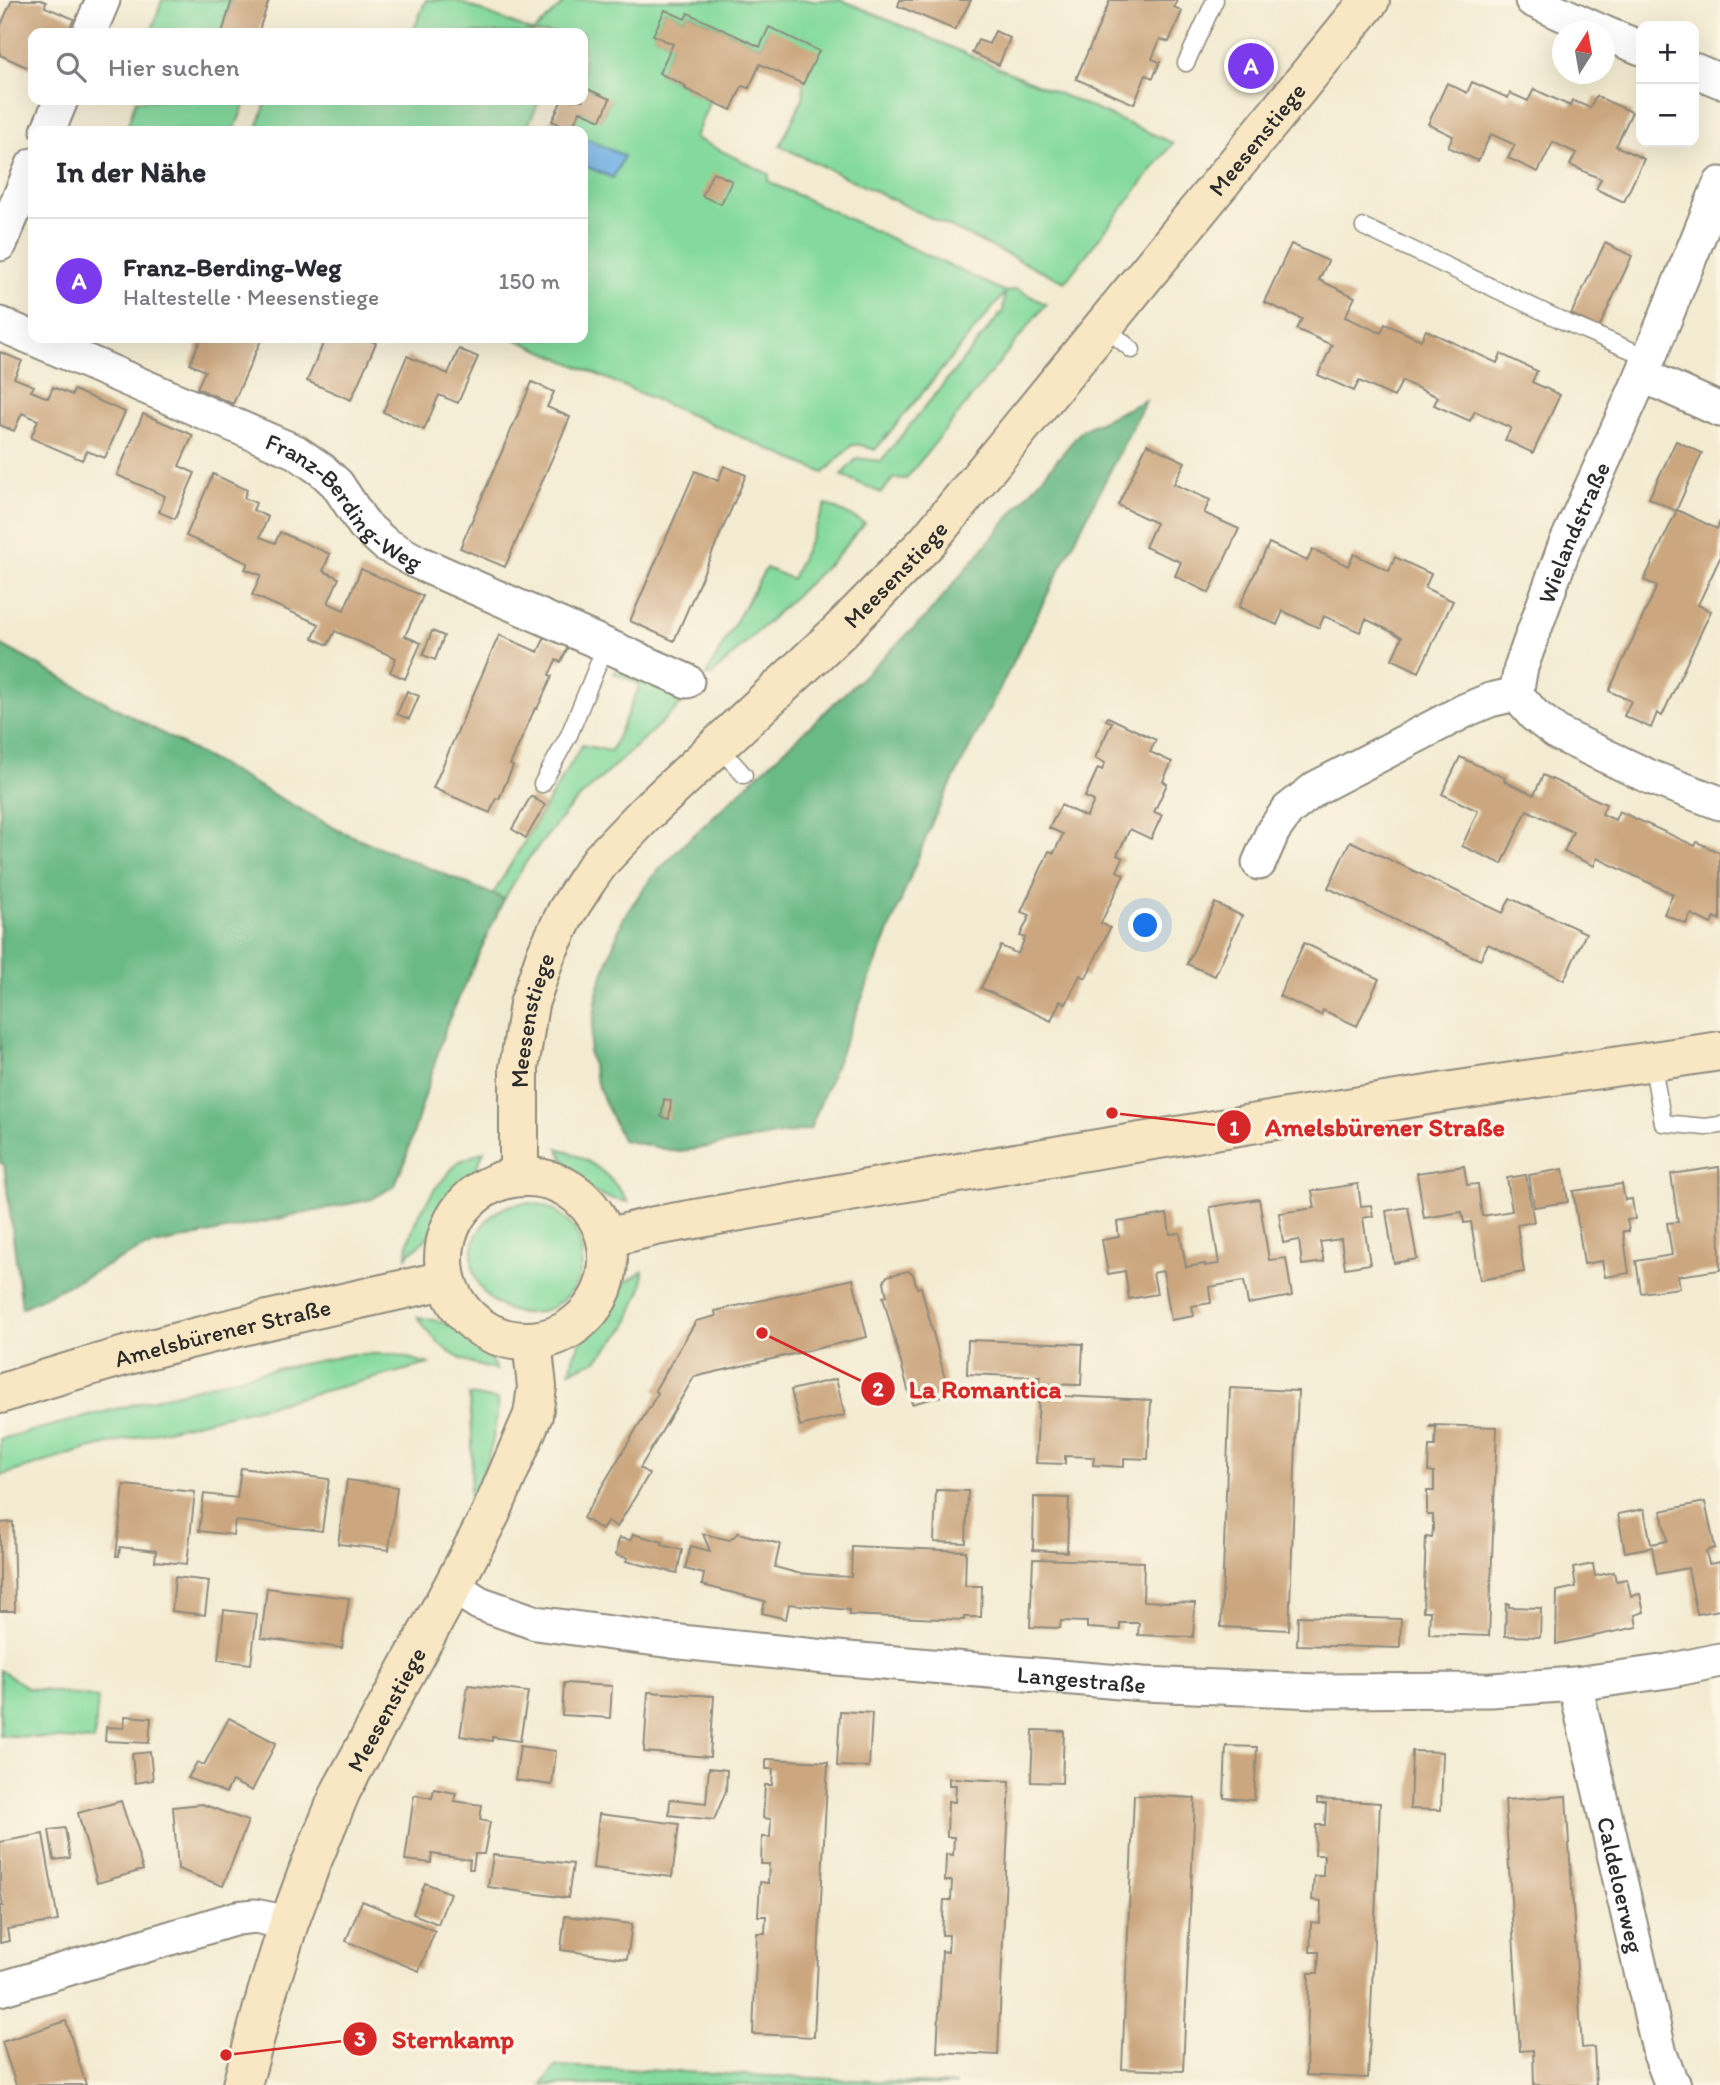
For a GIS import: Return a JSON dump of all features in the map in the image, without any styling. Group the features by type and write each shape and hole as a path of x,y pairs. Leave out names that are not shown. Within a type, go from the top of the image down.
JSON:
{"street":[{"path":"91,28 103,0"},
{"name":"Meesenstiege","path":"519,1177 519,1068 528,1004 546,954 567,911 601,860 646,813 839,632 927,542 1370,0"},
{"path":"1532,0 1577,21"},
{"path":"1615,37 1636,46"},
{"path":"1699,72 1720,81"},
{"path":"50,126 59,105"},
{"path":"0,244 28,177"},
{"name":"Wielandstraße","path":"1517,694 1521,667 1564,548 1646,366 1720,184"},
{"name":"Franz-Berding-Weg","path":"0,324 28,336"},
{"name":"Franz-Berding-Weg","path":"44,343 296,453 322,470 337,484 365,526 385,544 416,562 687,681"},
{"path":"1646,366 1720,410"},
{"path":"1259,863 1273,831 1289,810 1316,788 1465,710 1490,700 1517,694 1534,715 1559,734 1650,777 1720,803"},
{"path":"606,1238 655,1226 1067,1154 1446,1092 1720,1051"},
{"path":"519,1177 545,1179 571,1191 595,1213 606,1238 608,1267 600,1296 583,1320 559,1335 532,1341 503,1338 477,1325 456,1302 446,1280 444,1253 452,1224 470,1198 493,1184 519,1177"},
{"name":"Amelsbürener Straße","path":"0,1394 197,1336 446,1280"},
{"name":"Meesenstiege","path":"242,2085 289,1923 341,1791 491,1513 533,1415 537,1387 532,1341"},
{"name":"Langestraße","path":"453,1586 479,1603 536,1623 684,1643 1143,1684 1276,1691 1491,1690 1575,1684 1668,1671 1720,1660"},
{"name":"Caldeloerweg","path":"1575,1684 1660,2054 1674,2085"},
{"path":"0,1989 237,1918 254,1916 289,1923"}],"lane":[{"path":"1186,63 1215,0"},
{"path":"1364,227 1563,321 1646,366"},
{"path":"1103,325 1132,350"},
{"path":"542,784 569,735 606,645"},
{"path":"718,746 744,775"},
{"path":"1652,1061 1663,1123 1705,1127 1720,1125"}],"green space":[{"path":"162,0 232,0 224,28 153,28"},
{"path":"426,0 455,0 523,28 414,28"},
{"path":"567,0 842,0 1173,143 1065,282 780,146 804,96 803,84 769,28 760,47 688,13 685,19 665,10 654,35 673,44 660,73 686,86 685,89 710,100 695,138 769,174 768,181 780,187 1006,292 1017,289 1046,304 906,479 894,478 881,493 841,475 857,458 881,461 1003,311 1005,293 875,450 852,445 824,473 525,343 588,343 588,126 572,126 580,111 601,119 610,100 588,89 588,28 537,28"},
{"path":"134,105 244,105 236,126 128,126"},
{"path":"265,105 538,105 527,126 258,126"},
{"path":"552,121 564,126 550,126"},
{"path":"1146,400 933,820 810,1129 679,1152 622,1140 598,1087 589,1053 598,989 623,918 652,877 925,618 1082,430"},
{"path":"826,504 865,523 835,558 711,676 706,675 766,568 792,579"},
{"path":"0,644 338,830 504,899 446,1026 404,1164 394,1186 372,1199 145,1247 22,1308 4,1164 0,1163"},
{"path":"616,668 688,698 571,806 528,859 504,899 493,894 582,745 611,751 640,685 614,673"},
{"path":"558,1148 599,1169 628,1202 603,1196 586,1187 570,1169"},
{"path":"484,1151 468,1186 447,1206 430,1235 407,1256 408,1243 416,1220 434,1190 458,1162"},
{"path":"527,1203 548,1207 566,1219 578,1237 582,1258 578,1279 566,1297 548,1309 527,1313 506,1309 488,1297 476,1279 472,1258 476,1237 488,1219 506,1207"},
{"path":"643,1271 642,1287 626,1327 597,1360 570,1371 574,1355 583,1338 600,1320 625,1283"},
{"path":"418,1317 444,1323 465,1332 482,1347 496,1370 471,1363 451,1353 434,1338"},
{"path":"354,1354 394,1354 429,1364 84,1450 0,1476 0,1439 255,1373"},
{"path":"469,1395 498,1400 489,1455 468,1508 472,1451"},
{"path":"0,1670 28,1688 98,1698 94,1741 0,1735"},
{"path":"556,2066 957,2085 542,2085"}],"water":[{"path":"588,139 624,156 613,178 588,167"}],"building":[{"path":"12,0 41,0 46,2 45,7 74,19 70,28 28,28 28,68 0,55 0,27"},
{"path":"232,0 269,0 260,28 224,28"},
{"path":"900,0 971,0 955,30 898,6"},
{"path":"1110,0 1177,0 1174,7 1182,11 1169,42 1160,39 1152,59 1160,62 1153,78 1146,75 1134,104 1076,79"},
{"path":"665,10 685,19 688,13 760,47 769,27 819,51 803,84 760,64 749,88 742,86 731,110 685,89 686,86 659,73 673,44 653,35"},
{"path":"995,31 1010,38 999,65 972,53 978,40 989,44"},
{"path":"1472,82 1508,98 1510,93 1528,101 1534,89 1570,106 1572,100 1590,108 1596,96 1632,112 1616,146 1644,159 1624,202 1596,189 1601,179 1570,165 1576,153 1553,142 1538,172 1508,158 1515,145 1491,134 1478,161 1448,147 1453,136 1428,124 1447,83 1467,93"},
{"path":"588,89 610,99 601,120 580,111 573,126 563,126 552,121 560,105 588,105"},
{"path":"713,172 732,181 721,204 702,196"},
{"path":"1605,243 1632,256 1599,328 1571,314"},
{"path":"1291,244 1328,261 1319,280 1355,297 1345,317 1381,333 1385,324 1421,340 1426,330 1497,363 1501,354 1537,371 1532,382 1560,395 1533,453 1505,440 1511,428 1475,411 1470,421 1434,405 1438,397 1402,381 1394,397 1359,381 1354,391 1318,375 1332,345 1296,329 1302,319 1264,302"},
{"path":"199,343 260,343 233,404 197,388 205,371 190,364"},
{"path":"320,343 376,343 351,400 307,381 323,344"},
{"path":"459,349 478,357 458,403 439,395 424,430 383,412 407,356 448,374"},
{"path":"0,352 22,361 14,378 34,386 31,391 48,398 53,387 72,395 74,390 125,412 105,458 87,451 82,460 31,438 38,420 22,413 14,431 0,425"},
{"path":"532,382 554,392 547,407 570,417 505,567 460,548"},
{"path":"143,414 193,435 179,466 195,473 175,519 159,512 165,496 117,475"},
{"path":"1676,441 1702,453 1676,511 1649,498"},
{"path":"1147,444 1185,462 1174,484 1210,500 1204,513 1239,529 1209,593 1175,576 1181,562 1145,547 1156,523 1118,505"},
{"path":"724,466 746,475 674,641 630,621 695,471 718,481"},
{"path":"213,474 247,490 244,498 256,503 253,510 268,517 260,537 275,543 280,532 330,554 323,571 339,578 328,603 344,610 361,569 423,596 405,636 421,643 405,679 390,672 396,658 335,631 328,645 313,638 319,624 252,595 261,575 245,569 248,563 186,536"},
{"path":"1677,510 1717,529 1720,521 1720,558 1698,605 1711,611 1662,716 1657,713 1651,728 1624,716 1631,701 1609,691 1657,586 1644,580"},
{"path":"1269,543 1307,561 1313,549 1348,566 1354,554 1389,571 1395,557 1431,574 1425,588 1453,601 1419,672 1392,659 1402,637 1366,619 1360,632 1324,616 1319,628 1283,611 1277,625 1239,607"},
{"path":"432,631 444,636 435,660 423,655"},
{"path":"499,635 538,652 545,637 568,647 561,662 556,660 549,675 552,676 550,681 537,709 535,708 510,765 513,766 499,799 496,798 490,813 433,788"},
{"path":"407,691 419,696 409,719 397,714"},
{"path":"1108,717 1156,740 1150,752 1172,762 1163,781 1167,784 1154,812 1162,815 1151,839 1130,829 1117,855 1123,858 1117,871 1124,875 1101,923 1110,928 1086,978 1080,975 1066,1004 1060,1001 1051,1021 981,988 1001,946 1018,954 1025,938 1020,936 1030,915 1021,912 1049,851 1054,853 1063,834 1049,828 1061,805 1086,817 1090,810 1094,801 1085,797 1098,768 1102,770 1105,763 1095,758 1112,722 1106,720"},
{"path":"1460,757 1534,795 1543,775 1606,804 1602,814 1615,820 1619,811 1695,846 1697,842 1720,853 1720,920 1715,917 1711,924 1691,914 1686,924 1664,914 1673,894 1597,858 1594,866 1564,852 1573,832 1527,810 1502,864 1462,846 1478,811 1442,794"},
{"path":"531,796 545,805 526,838 512,829"},
{"path":"1350,841 1503,913 1510,898 1586,933 1564,980 1488,944 1480,960 1328,888"},
{"path":"1215,903 1242,916 1215,976 1187,964"},
{"path":"1304,943 1379,979 1357,1026 1323,1010 1321,1015 1279,996"},
{"path":"664,1099 671,1101 669,1119 661,1117"},
{"path":"1464,1166 1467,1185 1478,1184 1482,1216 1512,1211 1507,1178 1526,1175 1534,1222 1517,1225 1524,1272 1480,1280 1471,1222 1464,1223 1462,1212 1424,1218 1417,1173"},
{"path":"1719,1167 1720,1270 1678,1276 1680,1288 1641,1293 1636,1261 1672,1255 1667,1223 1678,1222 1671,1174"},
{"path":"1563,1169 1568,1202 1534,1207 1529,1175"},
{"path":"1358,1184 1361,1206 1371,1205 1373,1216 1363,1218 1370,1264 1345,1268 1341,1239 1320,1242 1324,1262 1302,1265 1299,1240 1283,1243 1279,1213 1315,1208 1312,1191"},
{"path":"1622,1184 1625,1200 1632,1199 1635,1219 1627,1220 1629,1231 1623,1231 1629,1273 1605,1277 1602,1261 1584,1264 1573,1191"},
{"path":"1259,1199 1269,1260 1286,1258 1292,1296 1248,1304 1244,1281 1209,1287 1211,1303 1192,1306 1194,1316 1171,1320 1163,1271 1153,1273 1157,1294 1129,1299 1125,1271 1108,1274 1102,1240 1119,1237 1117,1222 1167,1214 1170,1234 1180,1233 1186,1267 1219,1264 1210,1207"},
{"path":"1408,1207 1417,1259 1394,1263 1386,1211"},
{"path":"908,1271 913,1274 917,1288 921,1287 949,1394 912,1404 883,1297 887,1296 884,1282 887,1276"},
{"path":"853,1279 867,1337 694,1377 640,1468 649,1474 617,1527 608,1521 602,1530 583,1518 658,1393 655,1390 696,1321 716,1316 715,1311"},
{"path":"968,1340 1083,1344 1081,1385 1039,1384 1040,1377 967,1374"},
{"path":"836,1379 845,1415 800,1426 791,1390"},
{"path":"1230,1388 1298,1391 1289,1630 1221,1627"},
{"path":"1039,1395 1151,1400 1148,1459 1124,1458 1124,1467 1093,1465 1094,1457 1065,1456 1065,1464 1036,1463"},
{"path":"1430,1425 1497,1427 1489,1636 1429,1634 1430,1611 1423,1611 1426,1537 1432,1538 1433,1529 1433,1515 1427,1515 1427,1491 1434,1491 1434,1472 1428,1471 1429,1446 1435,1446 1436,1427"},
{"path":"241,1468 329,1479 322,1531 235,1521 233,1535 199,1531 204,1494 237,1498"},
{"path":"347,1480 397,1487 389,1550 338,1544"},
{"path":"124,1485 195,1492 187,1564 155,1561 156,1551 120,1547 119,1556 116,1556"},
{"path":"936,1490 968,1491 966,1543 934,1542"},
{"path":"1034,1497 1069,1498 1067,1552 1033,1550"},
{"path":"1705,1502 1715,1548 1706,1551 1709,1564 1720,1562 1720,1610 1697,1614 1688,1568 1657,1574 1652,1547 1625,1552 1618,1514 1644,1509 1651,1544 1667,1541 1661,1511"},
{"path":"13,1522 15,1611 0,1611 0,1523"},
{"path":"738,1533 780,1544 775,1567 797,1573 832,1576 851,1577 852,1546 966,1551 965,1586 982,1586 981,1617 964,1617 964,1620 849,1615 849,1610 789,1604 786,1619 762,1613 765,1601 702,1585 704,1574 685,1569 691,1546 710,1551 703,1534 730,1540"},
{"path":"633,1534 682,1550 677,1573 626,1561 628,1558 616,1555 619,1538 631,1540"},
{"path":"1033,1559 1144,1562 1143,1601 1195,1603 1193,1637 1138,1635 1139,1623 1120,1623 1120,1630 1087,1628 1087,1622 1061,1621 1060,1628 1030,1627"},
{"path":"1593,1564 1595,1576 1614,1572 1616,1581 1627,1579 1631,1596 1640,1594 1644,1612 1635,1615 1637,1627 1556,1644 1557,1591 1576,1587 1573,1568"},
{"path":"175,1577 209,1581 205,1615 172,1611"},
{"path":"267,1588 349,1598 342,1648 261,1638"},
{"path":"1506,1604 1509,1604 1509,1607 1541,1608 1540,1637 1505,1636"},
{"path":"224,1610 257,1614 251,1664 218,1660"},
{"path":"1298,1616 1401,1619 1400,1648 1297,1645"},
{"path":"564,1683 612,1686 610,1718 562,1715"},
{"path":"468,1685 528,1692 520,1741 492,1737 492,1741 460,1736"},
{"path":"648,1692 714,1696 710,1757 644,1752"},
{"path":"840,1711 872,1713 869,1767 837,1766"},
{"path":"125,1716 151,1718 149,1743 105,1741 106,1727 124,1728"},
{"path":"229,1718 276,1743 252,1791 232,1781 226,1793 188,1778 197,1762 204,1765"},
{"path":"1033,1730 1064,1731 1062,1783 1031,1782"},
{"path":"520,1746 556,1751 552,1785 515,1780"},
{"path":"1226,1746 1257,1747 1254,1800 1224,1798"},
{"path":"1412,1751 1443,1752 1441,1810 1410,1809"},
{"path":"150,1752 153,1780 135,1783 132,1754"},
{"path":"766,1759 828,1762 814,2037 753,2034 757,1933 765,1933 766,1916 758,1916 760,1882 768,1883 769,1864 761,1864 762,1837 770,1837 771,1819 763,1818 765,1785 772,1785 773,1769 766,1769"},
{"path":"709,1768 727,1770 726,1791 714,1820 669,1815 670,1799 706,1803"},
{"path":"949,1778 1010,1781 998,2055 937,2052 942,1951 948,1952 949,1935 942,1935 944,1900 951,1900 952,1881 945,1881 946,1854 953,1855 954,1837 947,1837 948,1801 955,1802 956,1785 949,1785"},
{"path":"434,1789 456,1793 454,1801 482,1805 480,1820 490,1822 484,1854 475,1854 473,1869 469,1869 470,1860 432,1854 431,1863 405,1860 414,1795 432,1798"},
{"path":"1134,1795 1195,1798 1183,2071 1122,2069"},
{"path":"1566,1796 1582,2048 1594,2047 1596,2085 1534,2085 1533,2050 1520,2051 1505,1800"},
{"path":"1317,1799 1380,1803 1368,2078 1306,2075 1309,1973 1318,1973 1319,1952 1310,1952 1311,1922 1320,1923 1321,1901 1312,1900 1314,1876 1323,1876 1324,1855 1315,1855 1316,1825 1325,1825 1326,1804 1317,1804"},
{"path":"121,1801 143,1870 97,1883 78,1813"},
{"path":"202,1804 248,1821 223,1886 178,1869 173,1807"},
{"path":"599,1814 679,1824 672,1877 593,1868"},
{"path":"65,1828 70,1858 54,1860 49,1830"},
{"path":"43,1834 58,1921 7,1929 9,1941 0,1943 0,1906 3,1906 0,1889 0,1842"},
{"path":"493,1855 573,1864 568,1898 488,1887"},
{"path":"425,1883 450,1893 438,1924 413,1914"},
{"path":"362,1901 435,1931 419,1971 346,1941"},
{"path":"565,1916 632,1924 627,1959 561,1950"},
{"path":"66,2021 86,2085 16,2085 2,2042"}],"place":[{"name":"Franz-Berding-Weg","path":"1251,66"},
{"name":"Amelsbürener Straße","path":"1112,1113"},
{"name":"La Romantica","path":"762,1333"},
{"name":"Sternkamp","path":"226,2055"}]}
